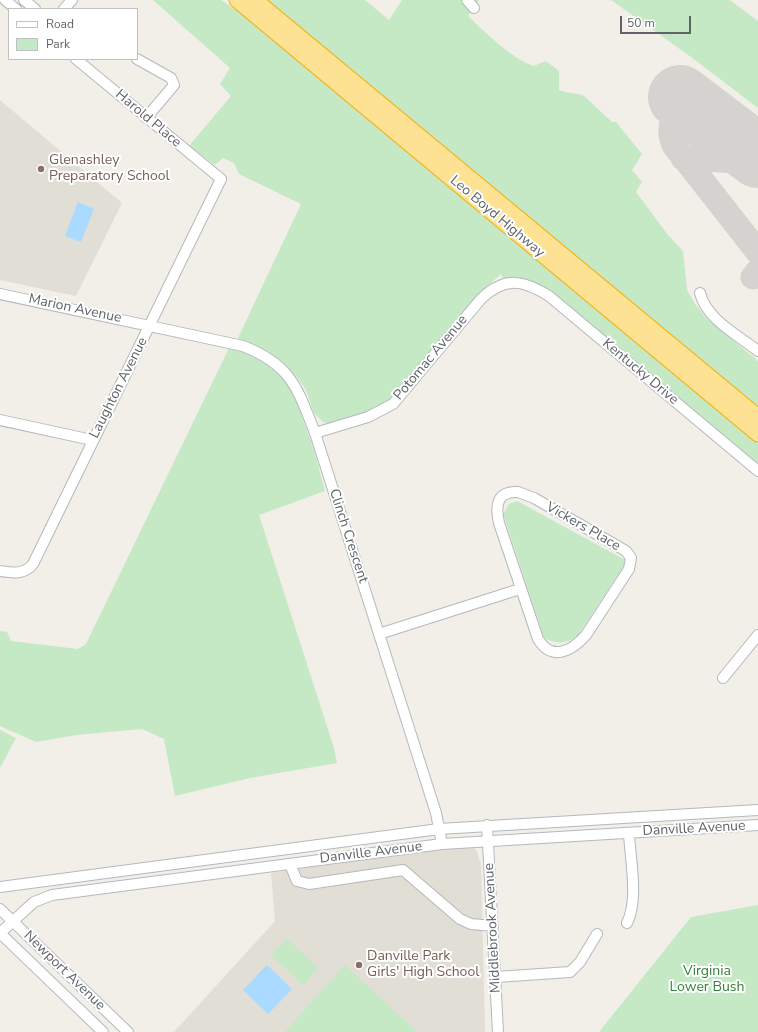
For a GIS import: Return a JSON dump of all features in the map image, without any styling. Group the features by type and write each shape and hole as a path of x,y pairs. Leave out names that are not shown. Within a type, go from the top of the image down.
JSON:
{"highway":[{"name":"Leo Boyd Highway","path":"237,0 758,434"},
{"name":"Leo Boyd Highway","path":"255,0 758,417"}],"street":[{"path":"5,0 15,8"},
{"path":"24,0 34,8"},
{"path":"65,8 72,0"},
{"name":"Harold Place","path":"77,60 221,180"},
{"path":"138,60 171,78 174,85 146,118"},
{"name":"Laughton Avenue","path":"0,571 16,573 25,571 33,564 92,440 221,180"},
{"name":"Potomac Avenue","path":"314,433 368,417 387,408 403,393 485,295 504,284 517,282"},
{"name":"Kentucky Drive","path":"517,282 528,285 548,296 758,471"},
{"path":"700,293 705,306 713,316 758,352"},
{"name":"Marion Avenue","path":"0,294 150,325"},
{"name":"Clinch Crescent","path":"150,325 243,346 269,359 287,375 296,386 314,433 379,634 439,829 442,844"},
{"path":"0,420 92,440"},
{"name":"Vickers Place","path":"509,492 524,493 534,498 626,551 631,558 629,569 586,635 578,645 566,652 554,651 541,645 520,589 497,514 498,501 503,495 509,492"},
{"path":"379,634 520,589"},
{"path":"724,678 758,635"},
{"name":"Danville Avenue","path":"0,886 439,829 758,810"},
{"name":"Middlebrook Avenue","path":"487,825 498,1032"},
{"name":"Danville Avenue","path":"0,933 34,902 52,895 442,844 758,825"},
{"path":"627,922 631,914 633,892 629,833"},
{"path":"290,864 297,880 309,884 404,870 460,919 471,924 493,926"},
{"name":"Newport Avenue","path":"0,909 128,1032"},
{"name":"Newport Avenue","path":"0,933 103,1032"},
{"path":"496,977 570,972 580,962 597,934"}],"shaded area":[{"name":"Glenashley Preparatory School","path":"0,100 122,203 76,296 0,280"},
{"name":"Danville Park Girls' High School","path":"465,845 476,849 481,864 485,1032 174,1032 275,921 271,873"}],"green space":[{"path":"153,0 221,0 272,35 758,442 758,464 543,288 524,279 503,278 501,274 482,291 398,392 384,405 357,416 331,424 323,422 314,413 306,390 296,376 265,350 238,338 301,204 239,174 234,163 223,158 215,165 189,146 231,96 220,84 230,68"},
{"path":"266,0 365,0 389,20 402,0 478,0 479,1 468,16 517,58 534,66 546,61 559,71 559,90 584,96 612,122 616,122 642,154 632,170 642,182 636,192 668,235 683,251 687,290 695,304 707,319 758,361 758,407"},
{"path":"611,0 730,0 758,21 758,108 691,57"},
{"path":"229,348 245,351 260,358 281,376 292,389 314,450 325,491 259,515 334,748 337,763 250,778 175,796 164,739 142,729 76,735 36,742 0,726 0,631 7,632 11,641 78,649 86,644"},
{"path":"517,501 627,561 577,637 569,641 557,642 544,638 503,514 509,504"},
{"path":"0,730 16,738 0,768"},
{"name":"Virginia Lower Bush","path":"758,905 758,1032 599,1032 691,917"},
{"path":"287,938 318,968 303,985 271,955"},
{"path":"345,965 417,1032 285,1032"}],"water":[{"path":"78,202 94,209 81,242 65,236"},
{"path":"267,965 292,989 268,1014 243,990"}],"taxiway":[{"path":"685,101 672,122 671,133 674,145 758,252"},
{"path":"683,158 758,162"},
{"path":"753,277 758,271"}],"runway":[{"path":"680,97 758,156"}],"place":[{"name":"Glenashley Preparatory School","path":"41,169"},
{"name":"Danville Park Girls' High School","path":"359,965"}]}
